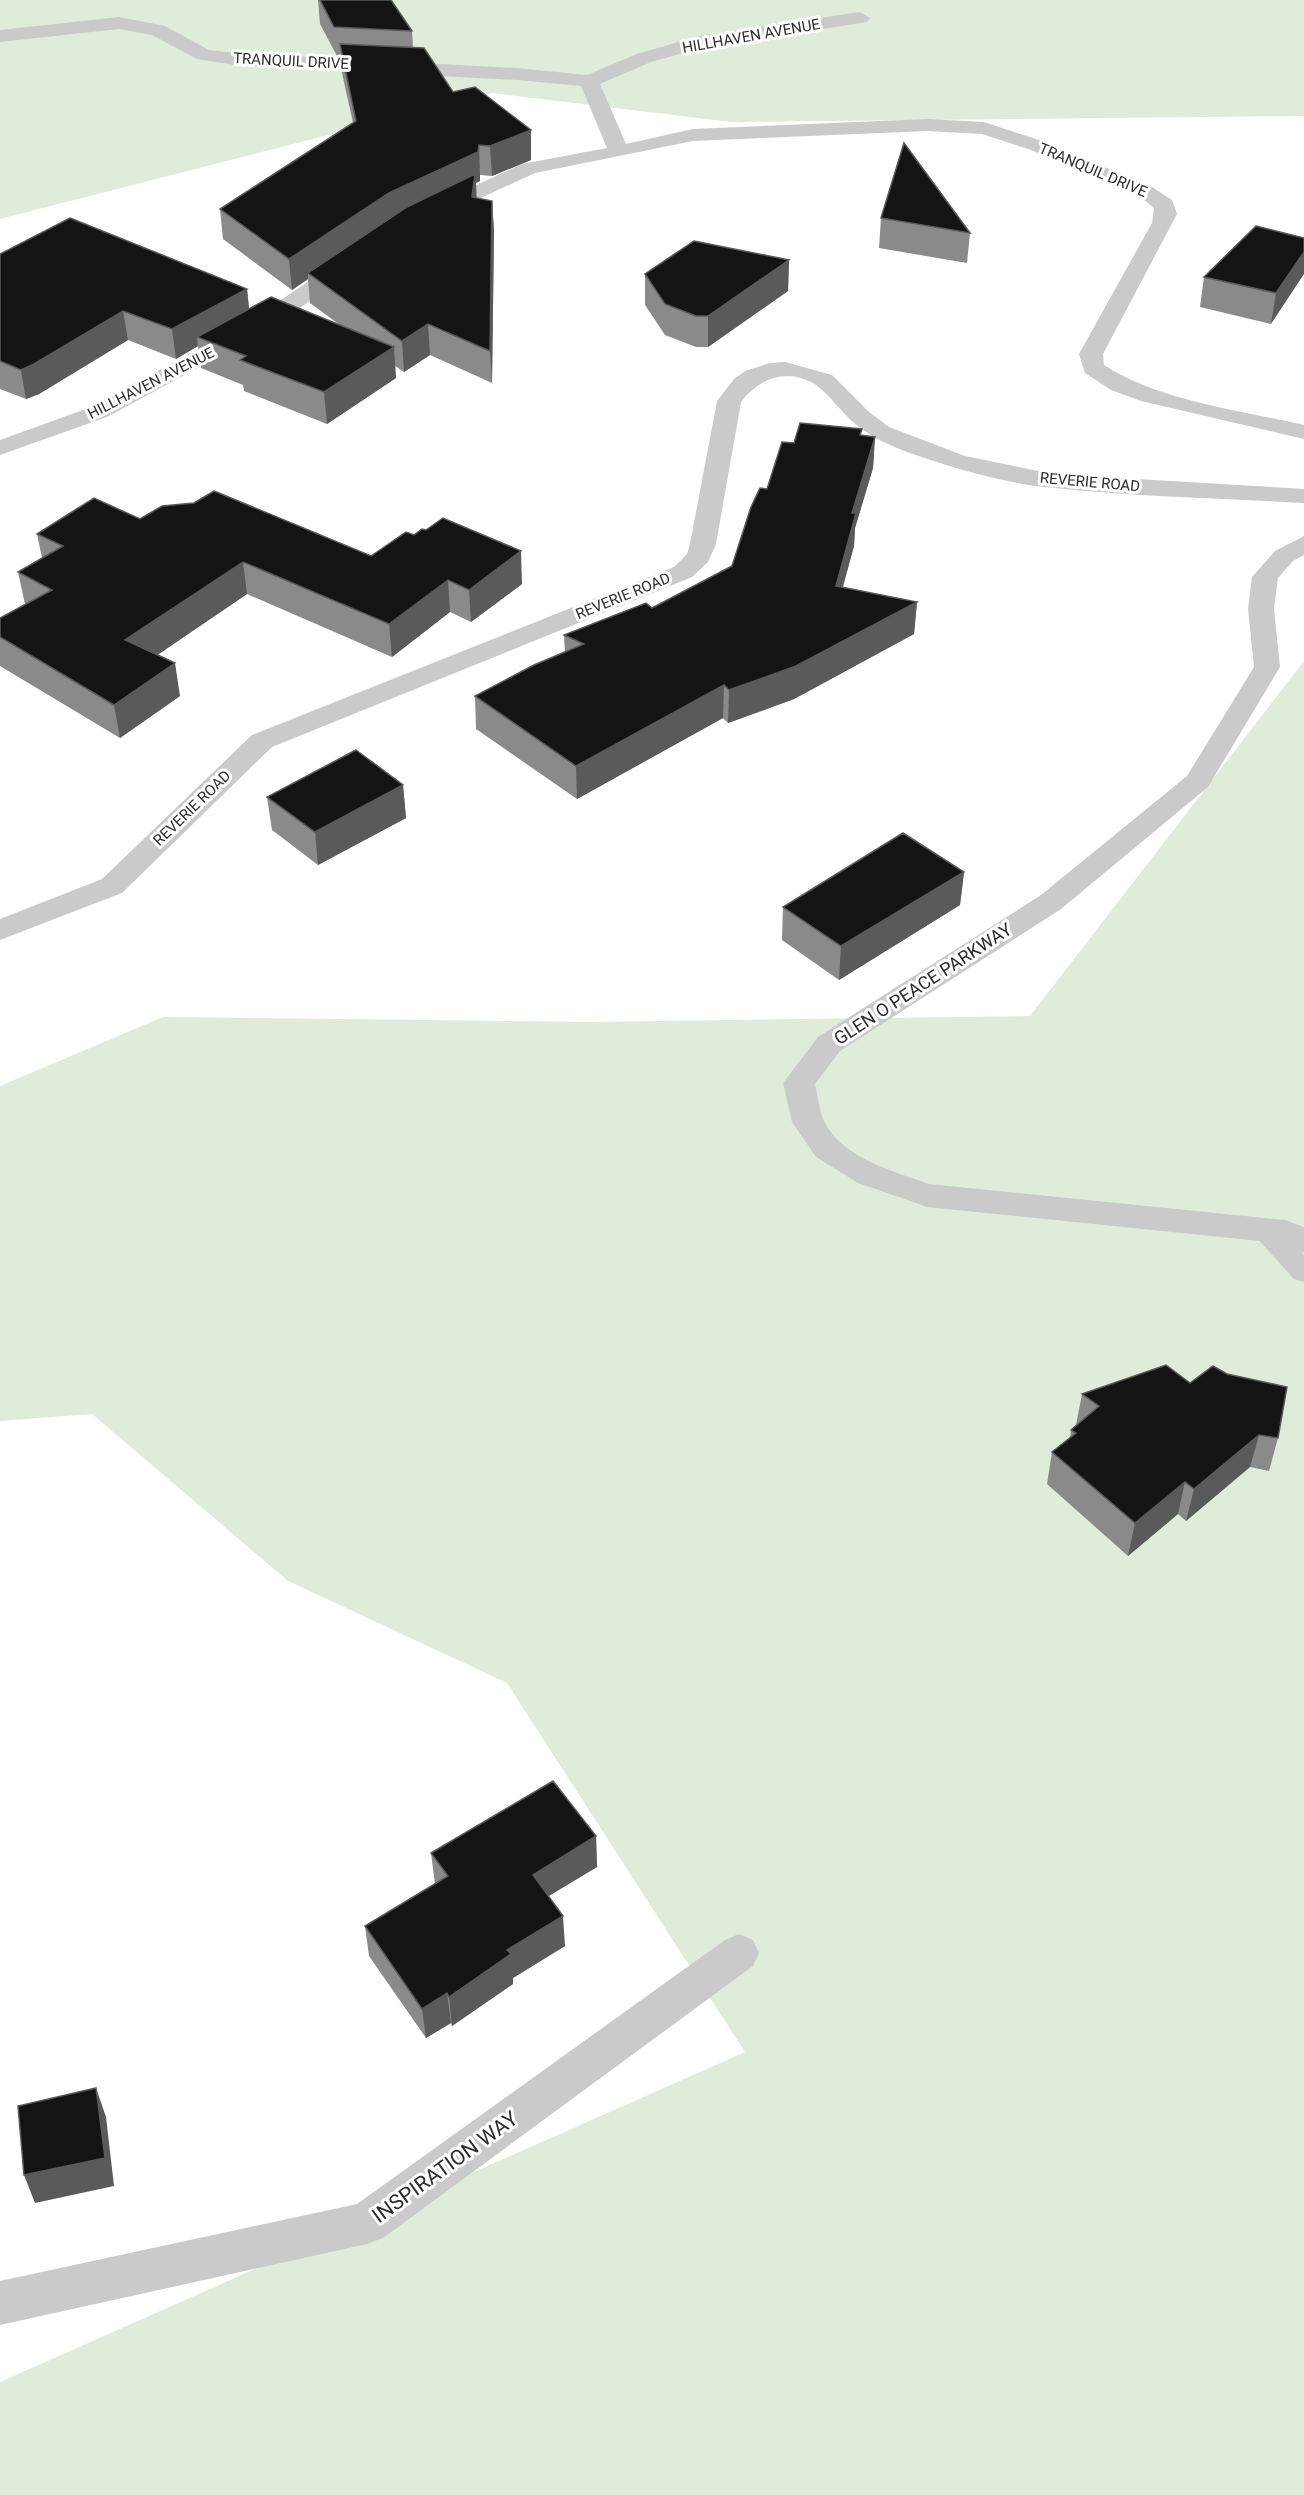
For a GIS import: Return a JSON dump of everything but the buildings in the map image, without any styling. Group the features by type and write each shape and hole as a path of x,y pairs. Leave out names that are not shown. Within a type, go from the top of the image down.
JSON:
{"street":[{"name":"HILLHAVEN AVENUE","path":"589,81 644,58 699,42 860,18"},
{"name":"TRANQUIL DRIVE","path":"0,36 119,23 158,30 204,55 235,59 517,74 589,81"},
{"path":"422,220 529,168 619,152 589,81"},
{"name":"TRANQUIL DRIVE","path":"619,152 693,135 927,125 984,128 1038,146 1144,191 1164,205 1166,214 1163,224 1091,354 1093,368 1119,385 1149,396 1304,432"},
{"name":"HILLHAVEN AVENUE","path":"0,448 99,412 256,327 362,256"},
{"name":"REVERIE ROAD","path":"0,930 112,886 262,741 683,572 699,557 703,544 708,505 729,401 742,384 753,375 785,369 824,380 861,417 881,432 907,444 959,462 1053,481 1304,496"},
{"name":"GLEN O PEACE PARKWAY","path":"1304,544 1284,556 1265,577 1261,609 1267,667 1198,781 1051,902 829,1044 800,1083 808,1122 827,1149 869,1175 927,1195 1264,1229 1285,1232 1304,1241"},
{"name":"INSPIRATION WAY","path":"0,2302 367,2223 739,1953"}],"lane":[{"path":"1264,1229 1304,1272"}],"green space":[{"path":"0,0 1304,0 1304,116 731,122 492,93 0,219"},
{"path":"1304,661 1304,2495 0,2495 0,2382 745,2052 507,1683 288,1581 92,1414 0,1421 0,1086 163,1017 586,1022 1030,1016"}]}
